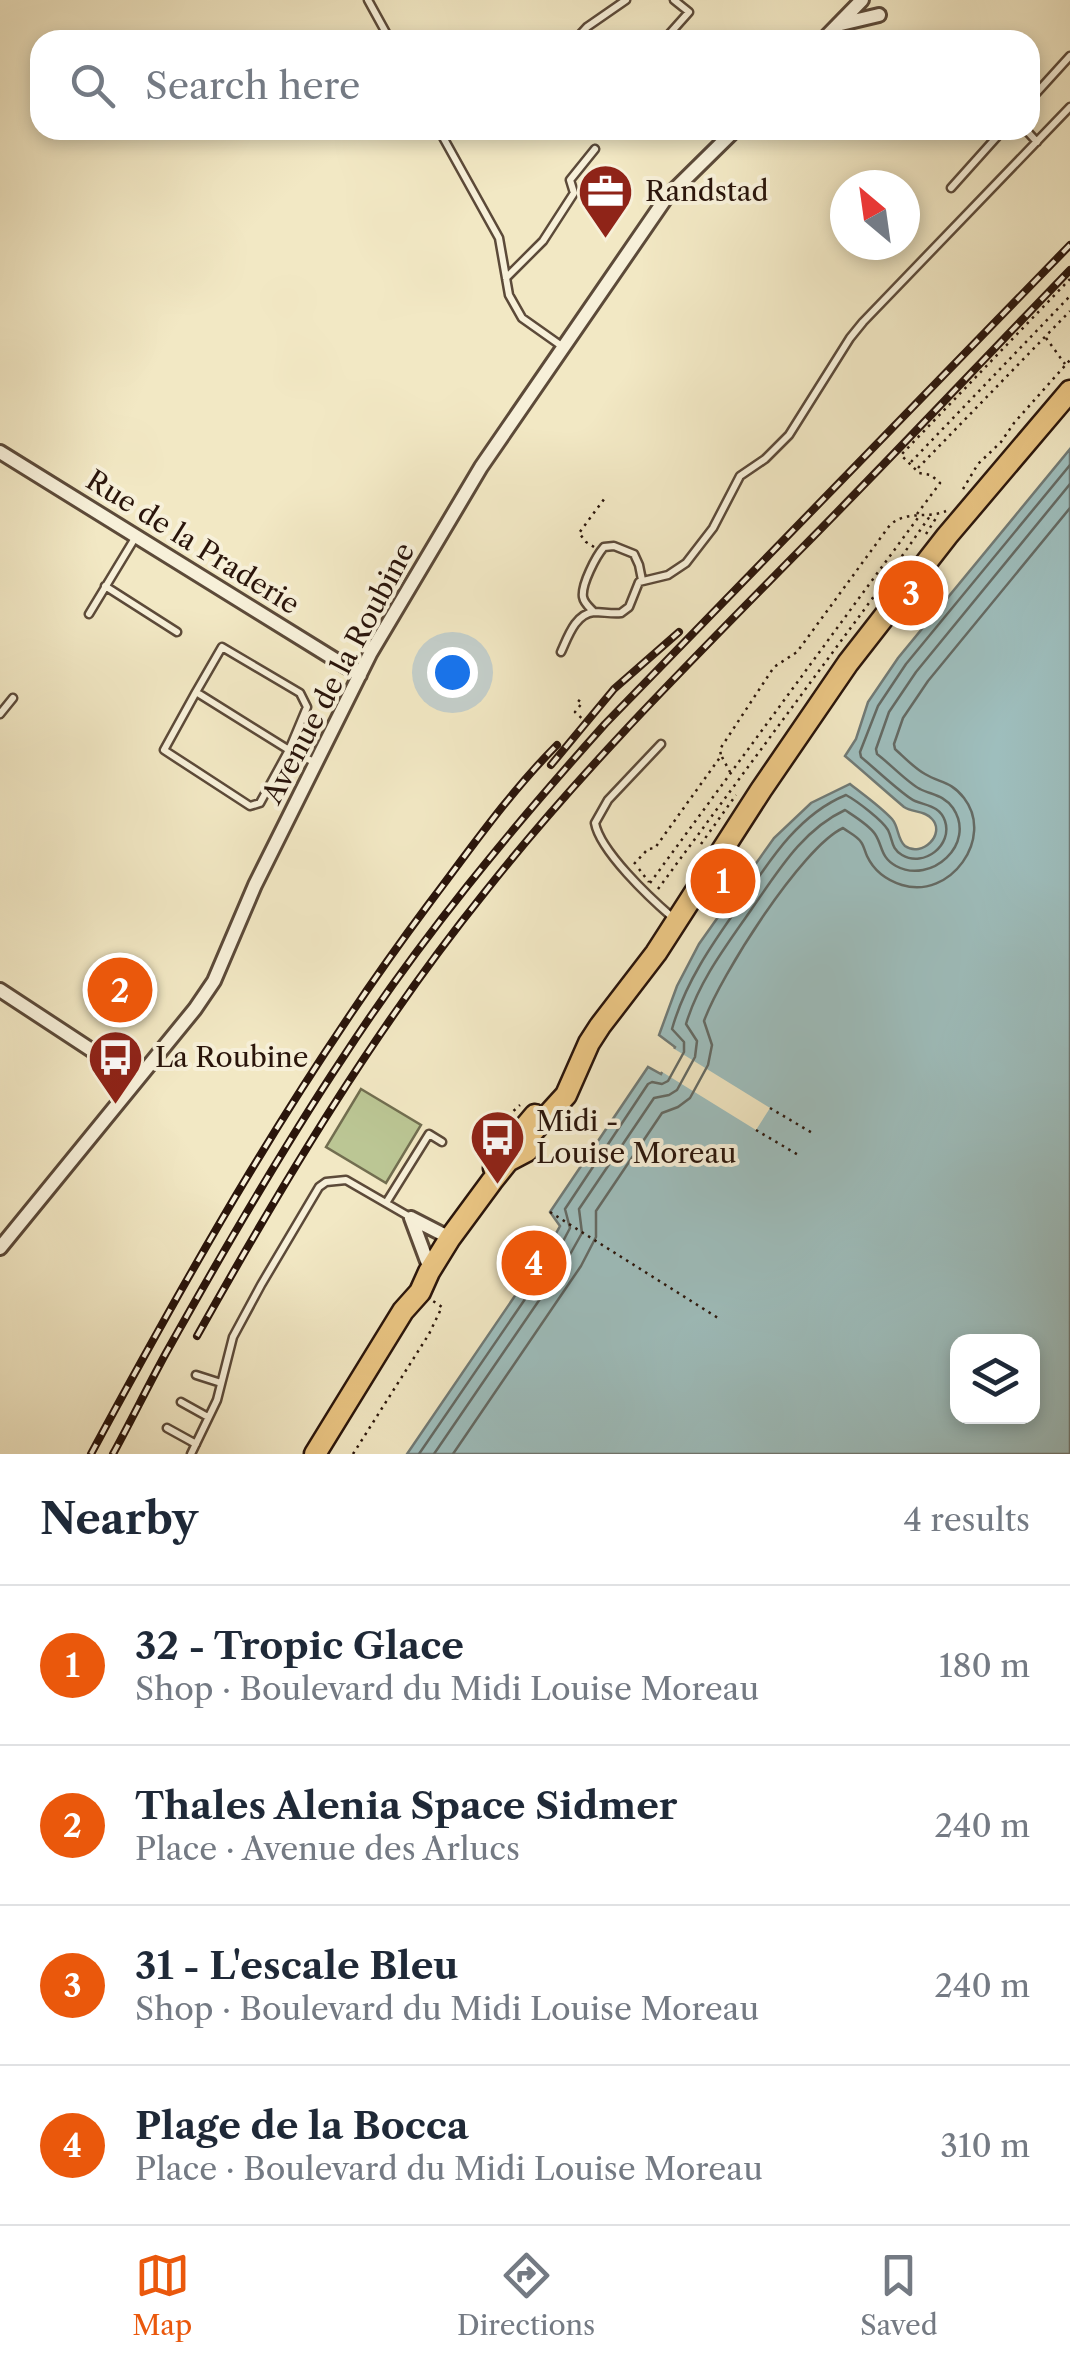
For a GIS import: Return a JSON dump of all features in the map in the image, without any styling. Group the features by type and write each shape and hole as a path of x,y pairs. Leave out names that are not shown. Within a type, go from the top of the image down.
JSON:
{"main road":[{"path":"311,1454 328,1415 426,1261 510,1155 502,1144 505,1136 513,1131 523,1134 558,1089 576,1075 600,1026 656,954 791,744 872,630 1070,391"},
{"path":"311,1454 403,1311 420,1292 447,1237"}],"street":[{"path":"833,30 862,0"},
{"path":"839,24 878,15"},
{"name":"Avenue de la Roubine","path":"0,1248 214,981 255,885 360,675 481,467 666,198 725,140"},
{"name":"Rue de la Praderie","path":"0,452 360,675"},
{"path":"0,990 137,1080"},
{"path":"410,1218 447,1237"},
{"path":"410,1218 426,1261"}],"lane":[{"path":"368,0 384,30"},
{"path":"584,30 626,0"},
{"path":"673,30 689,12 674,0"},
{"path":"1040,89 1070,56"},
{"path":"1040,139 1070,107"},
{"path":"445,140 499,238 508,295 522,318 564,347"},
{"path":"950,188 994,140"},
{"path":"561,652 576,622 587,614 616,615 626,610 642,580 668,575 686,563 713,528 740,476 789,436 856,330 1037,142"},
{"path":"506,278 543,240 574,193 570,180 596,148"},
{"path":"88,614 136,536"},
{"path":"594,612 582,592 604,547 614,546 634,554 642,580"},
{"path":"105,586 177,632"},
{"path":"222,647 300,693 307,707 288,750 260,803 250,806 164,750 222,647"},
{"path":"196,692 288,750 316,762"},
{"path":"0,714 13,698"},
{"path":"662,744 608,800 595,823 598,837 622,866 677,921"},
{"path":"386,1203 429,1134 442,1142"},
{"path":"191,1454 217,1400 233,1337 319,1188 326,1182 346,1180 410,1218"},
{"path":"196,1375 221,1383"},
{"path":"182,1402 208,1417"},
{"path":"168,1428 196,1444"}],"path":[{"path":"649,884 940,483 920,473 901,455 1070,279"},
{"path":"910,464 1070,296"},
{"path":"916,470 1070,311"},
{"path":"1046,337 1066,365"},
{"path":"956,500 978,464 998,446 1070,360"},
{"path":"600,550 579,533 604,498"},
{"path":"731,773 720,749 774,667 797,652 890,524 901,517 944,512 952,506"},
{"path":"657,890 930,515"},
{"path":"578,700 582,703 574,712 590,726"},
{"path":"668,895 649,884 634,865 648,849 655,848 721,756"},
{"path":"770,1108 814,1134"},
{"path":"756,1130 800,1156"},
{"path":"550,1212 718,1318"},
{"path":"353,1454 442,1307"}],"green space":[{"path":"361,1089 421,1125 386,1183 326,1147"}],"water":[{"path":"1070,449 1070,1454 407,1454 549,1246 560,1226 550,1212 648,1067 661,1074 675,1047 659,1035 677,986 699,944 774,838 811,803 850,784 892,819 905,846 925,847 934,837 936,825 932,819 904,807 845,756 856,739 868,702 898,658"}],"pier":[{"path":"655,1037 770,1108 756,1130 646,1062 659,1068 669,1048"}],"railway":[{"path":"113,1454 159,1365 296,1131 372,1015 467,886 605,724 1070,245"},
{"path":"197,1336 297,1164 368,1052 444,944 522,846 639,715 1070,270"},
{"path":"551,765 614,689 679,632"},
{"path":"91,1454 208,1242 335,1037 474,843 557,745"}],"place":[{"name":"Randstad","path":"606,240"},
{"name":"31 - L'escale Bleu","path":"911,593"},
{"name":"32 - Tropic Glace","path":"723,881"},
{"name":"Thales Alenia Space Sidmer","path":"120,990"},
{"name":"La Roubine","path":"116,1106"},
{"name":"Midi - Louise Moreau","path":"497,1186"},
{"name":"Plage de la Bocca","path":"534,1263"}]}
